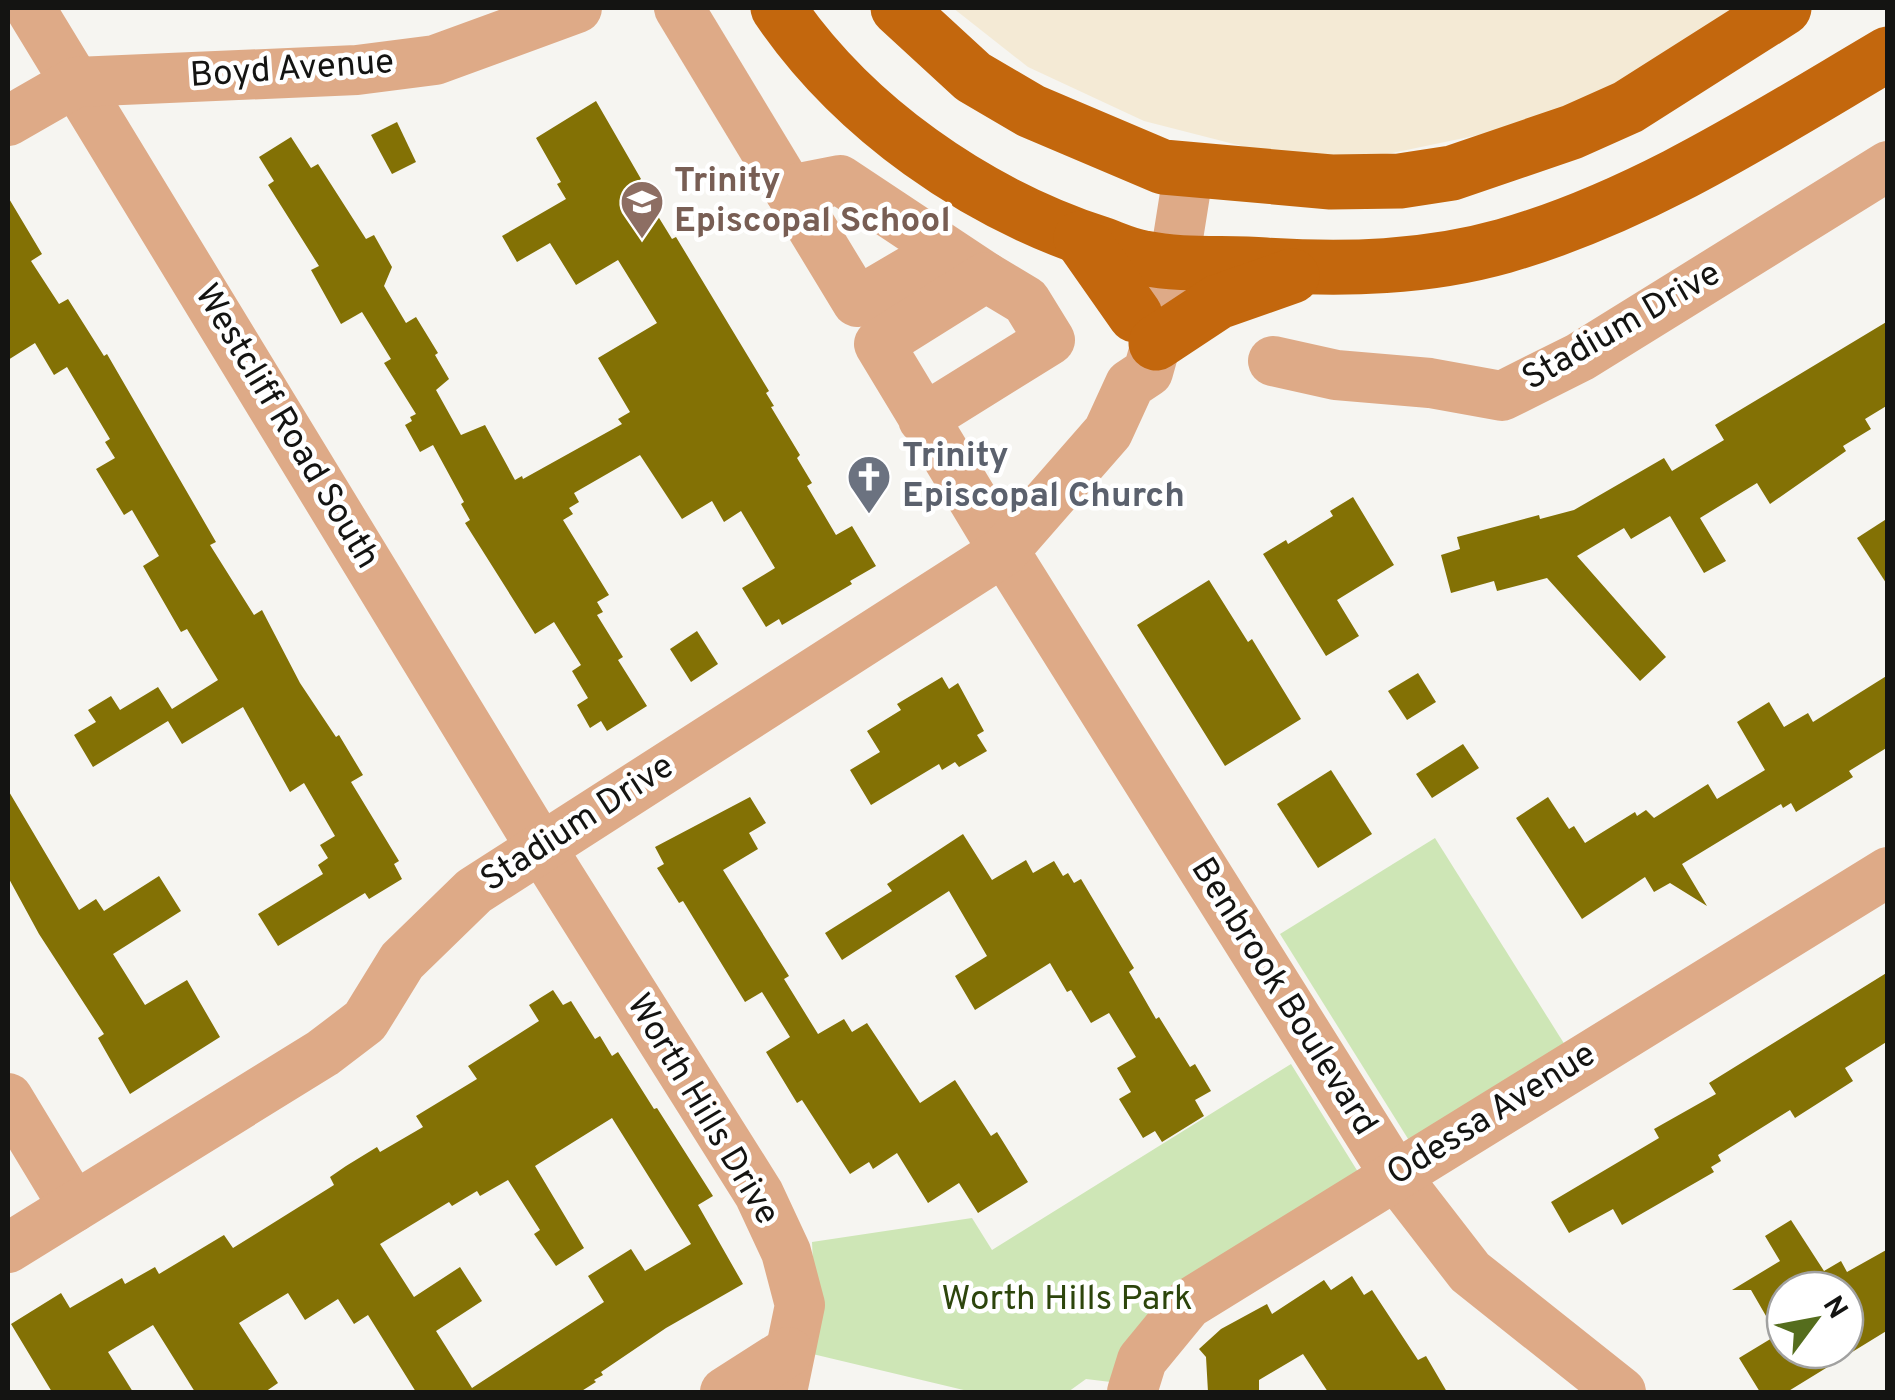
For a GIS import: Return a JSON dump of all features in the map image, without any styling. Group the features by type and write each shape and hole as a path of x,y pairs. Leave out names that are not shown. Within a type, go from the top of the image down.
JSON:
{"main road":[{"path":"778,8 836,78 886,125 953,174 1030,218 1081,238 1160,259 1313,268 1382,267 1443,260 1571,224 1696,168 1888,54"},
{"path":"898,8 973,77 1031,111 1176,168 1331,182 1400,181 1452,173 1543,143 1628,107 1784,8"},
{"path":"1081,238 1141,347 1218,302 1313,268"}],"street":[{"name":"Westcliff Road South","path":"30,8 540,846"},
{"name":"Boyd Avenue","path":"8,121 76,82 357,70 435,60 578,8"},
{"path":"679,8 857,302 944,251"},
{"name":"Stadium Drive","path":"1273,360 1336,375 1430,383 1502,396 1580,356 1888,166"},
{"name":"Stadium Drive","path":"8,1248 323,1053 365,1020 402,962 474,890 1004,551 1108,432 1141,347 1176,168"},
{"path":"789,190 840,180 1026,301 1050,340 923,419"},
{"name":"Benbrook Boulevard","path":"986,278 880,344 1004,551 1395,1175 1470,1272 1622,1392"},
{"name":"Worth Hills Drive","path":"540,846 766,1208 786,1252 800,1305 785,1372"},
{"name":"Odessa Avenue","path":"1132,1392 1142,1360 1188,1304 1888,872"},
{"path":"8,1098 74,1207"},
{"path":"725,1392 785,1372"}],"shaded area":[{"path":"953,8 1749,8 1627,82 1512,128 1373,157 1265,152 1144,121 1028,67"}],"green space":[{"path":"1435,838 1565,1045 1410,1142 1280,934"},
{"name":"Worth Hills Park","path":"1291,1064 1363,1180 1119,1383 1086,1379 1068,1392 972,1392 800,1351 813,1263 812,1242 972,1218 992,1250"}],"building":[{"path":"596,101 641,179 637,182 672,239 676,237 769,391 766,393 774,406 771,407 812,483 807,486 836,535 852,526 876,566 782,625 779,619 766,627 742,588 775,568 741,511 724,522 712,501 682,519 640,455 574,493 579,502 569,508 573,514 563,520 609,595 597,602 603,612 597,615 623,657 618,660 647,706 607,731 601,721 590,728 577,705 588,698 572,671 581,665 554,622 535,634 465,523 470,520 461,504 464,502 433,445 420,452 405,425 416,414 384,363 391,359 362,312 341,324 311,270 319,266 268,185 274,181 259,157 291,137 311,168 318,164 366,239 374,235 392,267 384,286 406,323 416,317 438,353 435,355 449,379 436,390 461,435 485,425 515,480 522,476 523,479 622,424 618,419 630,412 598,358 657,323 618,260 576,285 550,243 517,262 502,236 566,199 557,184 561,182 536,138"},
{"path":"397,122 416,162 392,174 371,135"},
{"path":"8,197 42,254 31,261 59,304 68,299 104,356 107,354 216,542 210,545 254,615 262,610 300,683 363,775 351,782 399,861 394,864 402,879 369,899 365,893 278,946 258,914 323,874 318,865 328,858 320,845 335,836 304,783 290,792 243,707 182,744 168,721 93,767 74,735 96,722 88,710 111,696 120,710 158,687 172,709 218,680 187,629 181,632 143,566 159,556 132,510 124,515 96,469 115,458 105,442 110,439 67,367 54,375 35,343 8,360"},
{"path":"1888,321 1888,405 1865,419 1871,429 1843,446 1846,451 1770,504 1757,483 1700,518 1726,561 1704,573 1670,516 1631,539 1624,528 1577,556 1666,657 1640,681 1547,578 1497,591 1494,581 1451,593 1441,555 1460,549 1457,537 1574,510 1664,458 1672,471 1724,440 1715,425"},
{"path":"1353,497 1394,565 1337,600 1359,636 1326,656 1263,554 1286,540 1288,544 1333,516 1330,511"},
{"path":"1888,518 1888,586 1857,538"},
{"path":"1209,580 1248,642 1252,639 1301,719 1225,766 1137,625"},
{"path":"697,631 718,664 691,682 670,649"},
{"path":"1418,673 1436,702 1407,720 1388,691"},
{"path":"1888,675 1888,747 1849,771 1853,777 1796,812 1791,803 1783,808 1781,804 1682,864 1707,906 1670,883 1654,892 1645,877 1582,919 1516,818 1548,797 1569,829 1574,826 1585,843 1635,812 1637,816 1646,810 1654,818 1708,784 1717,799 1765,770 1737,722 1769,702 1784,727 1808,713 1813,722"},
{"path":"942,677 949,689 958,683 984,731 977,735 987,751 959,767 955,762 942,770 939,764 871,805 850,770 880,752 867,731 901,710 897,704"},
{"path":"1463,744 1479,768 1432,798 1416,774"},
{"path":"1331,770 1372,834 1318,868 1277,804"},
{"path":"8,790 79,910 96,899 104,911 159,876 181,911 113,954 145,1005 187,980 220,1037 130,1094 98,1038 104,1034 39,934 8,877"},
{"path":"750,797 766,823 749,833 758,849 723,870 789,976 784,979 818,1034 844,1019 852,1032 867,1023 920,1103 955,1080 991,1136 997,1132 1028,1182 978,1213 959,1183 928,1203 897,1153 873,1169 869,1162 850,1174 802,1100 797,1103 766,1052 790,1037 762,992 745,1002 683,901 679,903 657,868 664,864 655,847"},
{"path":"963,834 992,880 1026,860 1033,873 1054,861 1063,876 1068,873 1074,883 1081,879 1134,968 1129,972 1156,1019 1159,1017 1190,1067 1195,1064 1211,1091 1195,1100 1204,1116 1162,1142 1155,1131 1143,1138 1119,1099 1131,1092 1117,1068 1136,1057 1109,1013 1091,1023 1050,963 975,1010 955,976 987,956 949,891 842,960 825,933 892,891 887,884"},
{"path":"1888,972 1888,1041 1845,1068 1853,1081 1795,1118 1790,1110 1718,1155 1721,1161 1711,1167 1714,1172 1622,1225 1613,1209 1569,1233 1551,1202 1659,1138 1654,1129 1716,1094 1709,1083"},
{"path":"553,990 563,1005 571,1001 595,1039 600,1036 612,1056 618,1052 713,1196 698,1205 743,1284 666,1328 601,1372 603,1375 596,1382 580,1392 416,1392 368,1315 354,1324 338,1299 305,1320 288,1293 239,1323 278,1383 265,1392 195,1392 153,1325 108,1352 133,1392 52,1392 11,1324 61,1293 70,1308 122,1278 125,1284 155,1267 159,1274 224,1235 233,1248 334,1185 330,1177 346,1166 423,1127 416,1116 477,1079 468,1066 539,1021 529,1005","holes":["612,1118 691,1244 645,1271 631,1249 588,1276 604,1302 472,1388 436,1331 482,1301 460,1267 414,1297 380,1244 449,1202 452,1206 477,1191 480,1196 508,1180 540,1230 534,1234 556,1266 584,1248 535,1166"]},
{"path":"1791,1220 1823,1270 1765,1270 1780,1261 1765,1236"},
{"path":"1888,1249 1888,1330 1865,1344 1865,1270 1851,1270"},
{"path":"1841,1261 1846,1270 1826,1270"},
{"path":"1765,1270 1765,1314 1751,1290 1732,1290"},
{"path":"1352,1276 1364,1295 1372,1290 1418,1360 1426,1356 1447,1392 1328,1392 1303,1354 1259,1380 1259,1392 1208,1392 1206,1357 1199,1349 1221,1329 1267,1304 1272,1314 1324,1280 1331,1290"},
{"path":"1765,1342 1765,1370 1823,1370 1787,1392 1760,1392 1739,1358"}],"place":[{"name":"Trinity Episcopal School","path":"642,240"},
{"name":"Trinity Episcopal Church","path":"869,515"}]}
